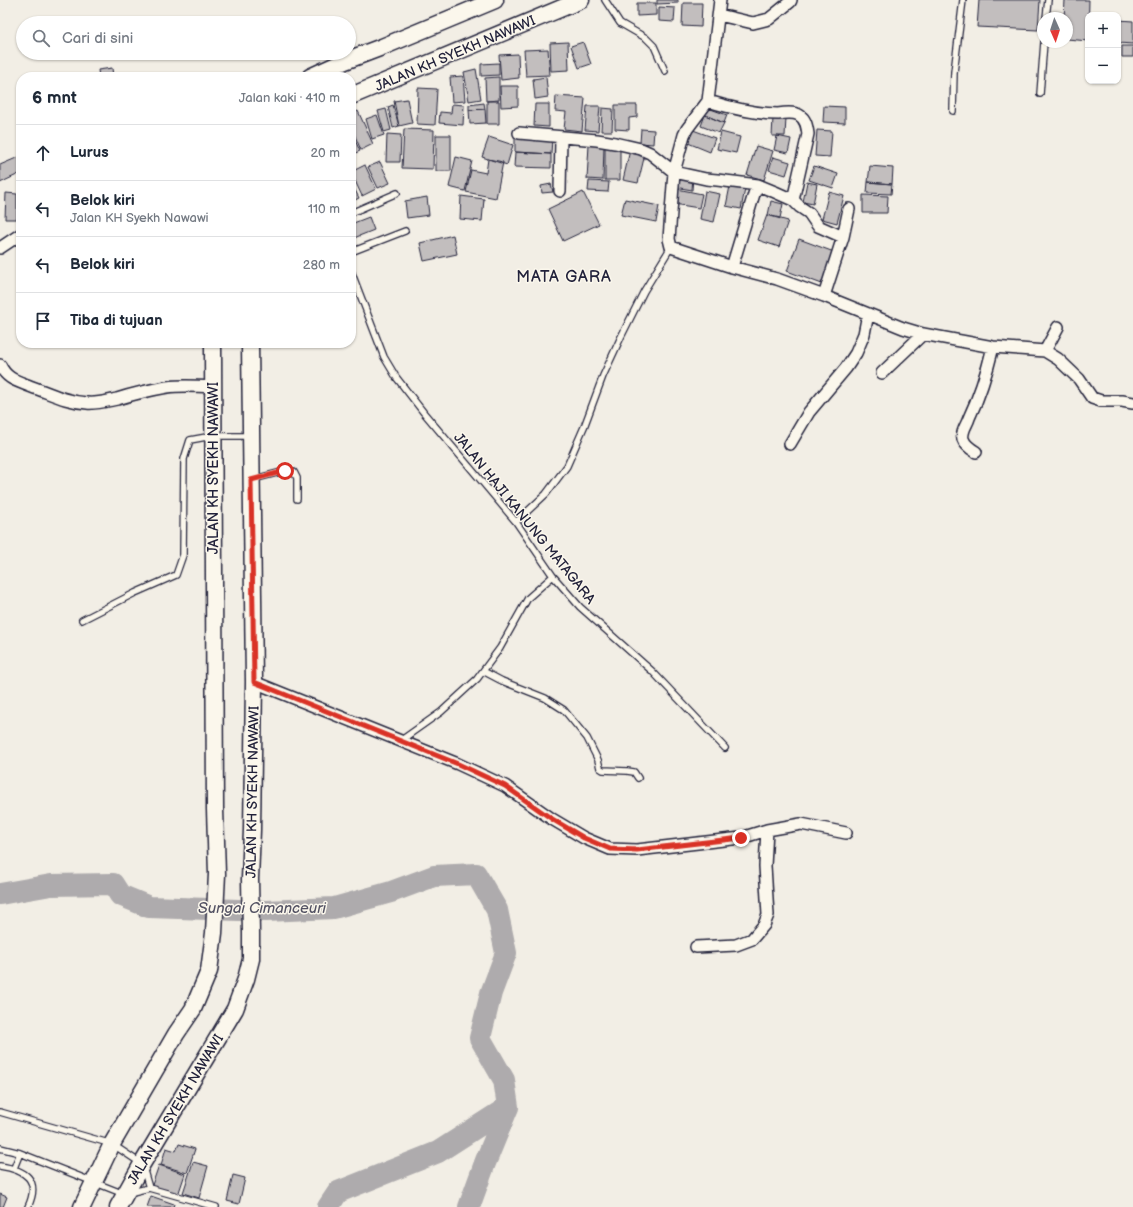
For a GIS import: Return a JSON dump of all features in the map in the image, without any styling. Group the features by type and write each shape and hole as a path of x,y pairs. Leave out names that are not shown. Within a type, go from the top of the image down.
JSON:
{"main road":[{"path":"356,57 495,0"},
{"name":"JALAN KH SYEKH NAWAWI","path":"356,94 581,0"},
{"path":"321,72 348,60"},
{"name":"JALAN KH SYEKH NAWAWI","path":"82,1207 112,1144 176,1034 193,1009 209,970 214,933 217,874 215,809 212,436 213,348"},
{"name":"JALAN KH SYEKH NAWAWI","path":"121,1200 235,1009 246,979 251,959 250,879 254,682 250,348"}],"street":[{"path":"720,0 708,101 684,135 674,172 669,238 671,247 732,267 777,279 903,328 923,334 993,347 1045,351 1058,359 1079,379 1092,398 1101,401 1122,401 1133,403"},
{"path":"719,15 753,23 769,19 791,0"},
{"path":"708,101 732,109 742,109 760,113 797,114 803,118 808,134 793,200"},
{"path":"519,133 615,143 641,149 650,153 674,172 706,179 758,185 793,200 809,213 818,226 844,237"},
{"path":"560,191 561,137"},
{"path":"732,267 758,185"},
{"path":"824,296 844,237 849,209"},
{"path":"0,248 16,237"},
{"path":"790,444 809,412 846,368 856,353 864,334 868,314"},
{"path":"1045,351 1058,327"},
{"path":"882,373 923,334"},
{"path":"976,452 969,447 963,439 963,431 983,384 993,347"},
{"path":"0,365 11,378 18,383 31,386 74,402 100,403 167,387 213,387"},
{"path":"254,682 458,764 505,786 552,819 584,838 610,849 637,850 741,838 767,830 801,824 846,833"},
{"path":"696,947 736,945 752,939 764,925 768,915 766,866 767,830"}],"lane":[{"path":"605,0 620,24 646,38 654,46 665,71"},
{"path":"953,111 954,72 963,0"},
{"path":"1047,12 1048,0"},
{"path":"1040,94 1044,48"},
{"path":"356,211 397,193"},
{"path":"356,250 405,231"},
{"path":"516,522 546,494 567,466 584,427 603,376 621,337 644,291 671,247"},
{"name":"JALAN HAJI KANUNG MATAGARA","path":"356,283 384,356 396,377 424,413 516,522 553,576 580,607 652,671 725,748"},
{"path":"82,620 135,593 176,575 183,555 184,459 190,440 212,436 250,436"},
{"path":"251,480 285,471 294,472 297,478 297,499"},
{"path":"400,741 441,712 477,680 500,648 528,598 553,576"},
{"path":"483,671 502,681 545,698 564,710 587,738 598,760 600,768 603,770 616,772 634,772 638,778"},
{"path":"0,1112 112,1144 142,1164 149,1188"},
{"path":"0,1148 20,1153 94,1181 121,1200 149,1188 216,1207"},
{"path":"14,1168 20,1153"},
{"path":"0,1166 14,1168 27,1175 33,1186 31,1201 28,1207"}],"building":[{"path":"657,0 678,0 678,3 657,4"},
{"path":"979,0 1040,0 1039,12 1037,12 1037,30 977,27"},
{"path":"1065,0 1089,0 1089,12 1085,12 1085,41 1073,40 1073,12 1064,12"},
{"path":"637,3 656,3 656,15 637,16"},
{"path":"683,3 702,3 701,27 682,26"},
{"path":"659,7 675,8 674,22 659,21"},
{"path":"1121,20 1133,21 1133,44 1121,43"},
{"path":"568,42 569,70 551,71 550,43"},
{"path":"583,42 591,64 579,68 571,46"},
{"path":"1122,46 1133,46 1133,57 1122,57"},
{"path":"548,49 550,75 526,76 524,50"},
{"path":"518,54 519,78 501,80 499,55"},
{"path":"499,63 499,75 481,76 481,64"},
{"path":"112,68 112,72 98,72 98,70"},
{"path":"476,69 481,99 469,101 464,72"},
{"path":"463,76 465,101 452,102 450,77"},
{"path":"499,77 499,100 486,101 485,78"},
{"path":"546,77 548,97 535,99 533,79"},
{"path":"500,86 518,86 518,106 501,107"},
{"path":"418,88 437,89 435,125 417,124"},
{"path":"556,96 585,98 582,131 564,129 566,112 555,111"},
{"path":"407,99 412,123 399,126 394,101"},
{"path":"487,101 499,101 499,124 487,124"},
{"path":"484,103 485,109 469,110 469,105"},
{"path":"452,104 464,105 463,125 439,123 440,112 451,113"},
{"path":"535,104 549,104 549,127 534,126"},
{"path":"393,105 399,126 393,128 388,107"},
{"path":"615,105 637,105 637,117 629,118 629,130 615,129"},
{"path":"587,106 600,106 598,131 585,130"},
{"path":"824,106 845,107 845,123 823,122"},
{"path":"602,108 613,109 612,131 601,131"},
{"path":"708,108 727,115 724,123 705,115"},
{"path":"386,109 391,130 384,132 378,111"},
{"path":"485,109 486,123 470,124 469,110"},
{"path":"358,111 373,144 361,150 356,138 356,112"},
{"path":"377,115 384,135 372,139 366,119"},
{"path":"705,115 724,123 719,133 701,126"},
{"path":"773,118 786,118 785,136 772,136"},
{"path":"404,129 434,130 433,169 402,168"},
{"path":"641,129 654,130 653,144 640,143"},
{"path":"693,130 715,138 710,152 688,143"},
{"path":"817,130 832,131 830,157 815,156"},
{"path":"721,132 740,137 736,153 717,149"},
{"path":"387,134 401,135 400,162 386,162"},
{"path":"436,135 451,135 451,171 436,171"},
{"path":"515,136 552,138 551,154 515,152"},
{"path":"777,136 791,139 788,153 774,150"},
{"path":"489,137 513,145 507,165 482,157"},
{"path":"356,143 360,151 356,153"},
{"path":"589,145 604,146 603,180 587,179"},
{"path":"620,146 620,180 605,180 605,147"},
{"path":"756,146 773,151 764,180 747,175"},
{"path":"630,150 645,154 638,183 623,180"},
{"path":"515,152 551,154 551,168 514,167"},
{"path":"456,157 472,161 465,191 449,187"},
{"path":"773,157 790,162 786,175 769,170"},
{"path":"16,158 16,175 0,183 0,165"},
{"path":"488,159 503,162 496,198 466,192 471,170 486,173"},
{"path":"380,162 390,183 378,188 368,167"},
{"path":"365,165 376,189 362,196 356,183 356,170"},
{"path":"814,166 838,174 833,188 809,180"},
{"path":"870,166 893,168 892,184 868,182"},
{"path":"678,174 693,176 692,190 676,187"},
{"path":"589,181 609,182 608,192 588,191"},
{"path":"807,182 817,184 813,204 803,202"},
{"path":"868,182 892,184 891,194 867,193"},
{"path":"551,184 553,192 542,193 541,186"},
{"path":"730,186 745,189 741,209 726,206"},
{"path":"677,189 702,194 699,208 674,204"},
{"path":"705,191 720,194 714,222 700,219"},
{"path":"356,192 359,198 356,200"},
{"path":"583,192 599,224 563,241 548,209"},
{"path":"829,192 844,196 837,223 822,219"},
{"path":"6,193 16,194 16,219 5,219"},
{"path":"863,195 888,196 887,213 863,213"},
{"path":"461,196 484,199 482,221 460,219"},
{"path":"427,197 429,215 407,218 405,201"},
{"path":"625,199 659,206 656,222 621,215"},
{"path":"771,201 783,204 780,218 768,215"},
{"path":"767,215 788,221 779,247 758,240"},
{"path":"369,217 374,230 356,237 356,222"},
{"path":"453,235 457,254 424,261 420,243"},
{"path":"799,239 834,252 822,284 787,271"},
{"path":"179,1144 195,1149 187,1173 161,1165 166,1148 176,1151"},
{"path":"193,1162 208,1166 199,1198 183,1193"},
{"path":"159,1165 185,1174 178,1195 151,1188"},
{"path":"233,1175 245,1178 239,1204 227,1201"},
{"path":"0,1194 7,1197 3,1207 0,1207"},
{"path":"151,1196 174,1204 173,1207 147,1207"}],"waterway":[{"name":"Sungai Cimanceuri","path":"0,894 51,885 113,884 120,895 149,907 266,911 334,908 391,892 434,876 476,874 497,910 506,953 491,993 480,1038 504,1080 508,1107 438,1152 338,1192 328,1207"},
{"path":"469,1207 508,1107"}],"district":[{"name":"MATA GARA","path":"564,276"}],"route":[{"path":"285,471 251,480 254,682 458,764 505,786 552,819 584,838 610,849 637,850 741,838"}]}
